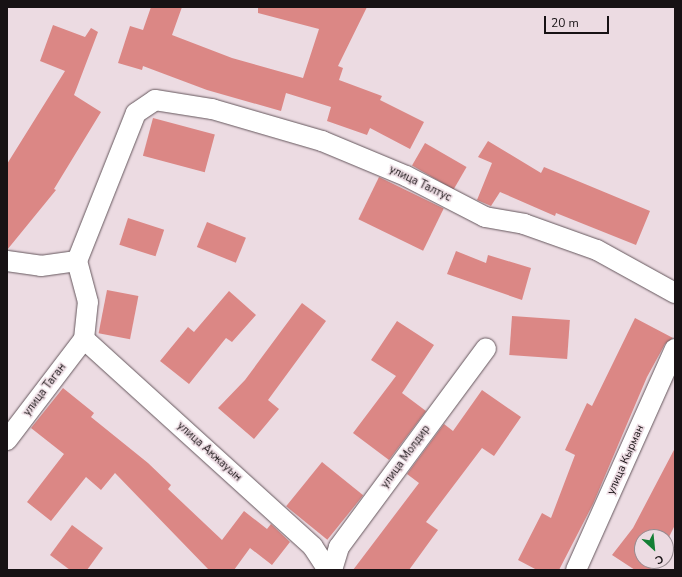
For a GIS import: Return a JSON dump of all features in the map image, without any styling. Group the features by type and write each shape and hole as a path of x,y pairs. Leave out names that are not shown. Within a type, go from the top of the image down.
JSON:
{"street":[{"name":"улица Талтус","path":"77,261 136,113 155,100 212,110 322,140 406,176 485,217 524,224 597,250 675,293"},
{"path":"7,261 41,266 77,261 88,302 84,339"},
{"name":"улица Таган","path":"7,440 84,339"},
{"name":"улица Акжауын","path":"84,339 313,547 328,570"},
{"name":"улица Молдир","path":"332,570 339,547 486,348"},
{"name":"улица Кырман","path":"576,570 675,349"}],"building":[{"path":"151,7 182,7 172,35 232,58 303,78 319,29 258,13 258,7 367,7 338,66 343,68 339,80 382,96 380,100 424,122 410,149 370,128 367,135 327,121 331,107 286,93 281,111 207,90 143,66 142,70 118,63 130,26 143,30"},
{"path":"53,25 85,37 91,28 98,32 74,95 101,112 54,189 56,190 7,250 7,164 65,71 40,61"},
{"path":"153,118 215,135 205,172 143,156"},
{"path":"488,141 541,173 544,167 650,211 636,245 556,213 555,216 500,192 491,206 477,200 492,163 478,157"},
{"path":"425,143 467,167 454,190 412,166"},
{"path":"379,177 444,209 423,251 358,219"},
{"path":"128,218 164,230 155,256 119,245"},
{"path":"207,222 246,238 236,263 197,247"},
{"path":"456,251 486,263 488,255 531,268 522,300 447,274"},
{"path":"107,290 138,296 130,339 99,333"},
{"path":"229,291 256,315 232,342 226,338 189,384 160,361 188,327 194,332"},
{"path":"302,303 326,321 268,400 279,409 254,439 218,408 245,380"},
{"path":"512,316 570,320 567,359 509,355"},
{"path":"635,318 673,338 665,344 647,377 593,504 559,570 537,570 518,560 542,513 551,518 575,455 565,450 587,403 592,406"},
{"path":"397,321 434,345 402,393 426,411 389,460 353,433 396,376 371,360"},
{"path":"63,388 94,413 91,417 148,463 171,485 168,489 222,540 244,511 267,529 271,524 290,542 272,565 250,548 234,570 209,570 115,473 101,490 86,477 51,521 27,502 64,454 31,428"},
{"path":"482,390 521,417 494,456 482,448 426,522 438,530 409,570 353,570 419,483 407,474 444,424 453,431"},
{"path":"675,448 675,525 673,529 634,529 634,569 651,569 650,570 635,570 612,555 633,528"},
{"path":"322,462 363,495 327,540 286,506"},
{"path":"72,525 103,548 87,570 70,570 50,555"}]}
